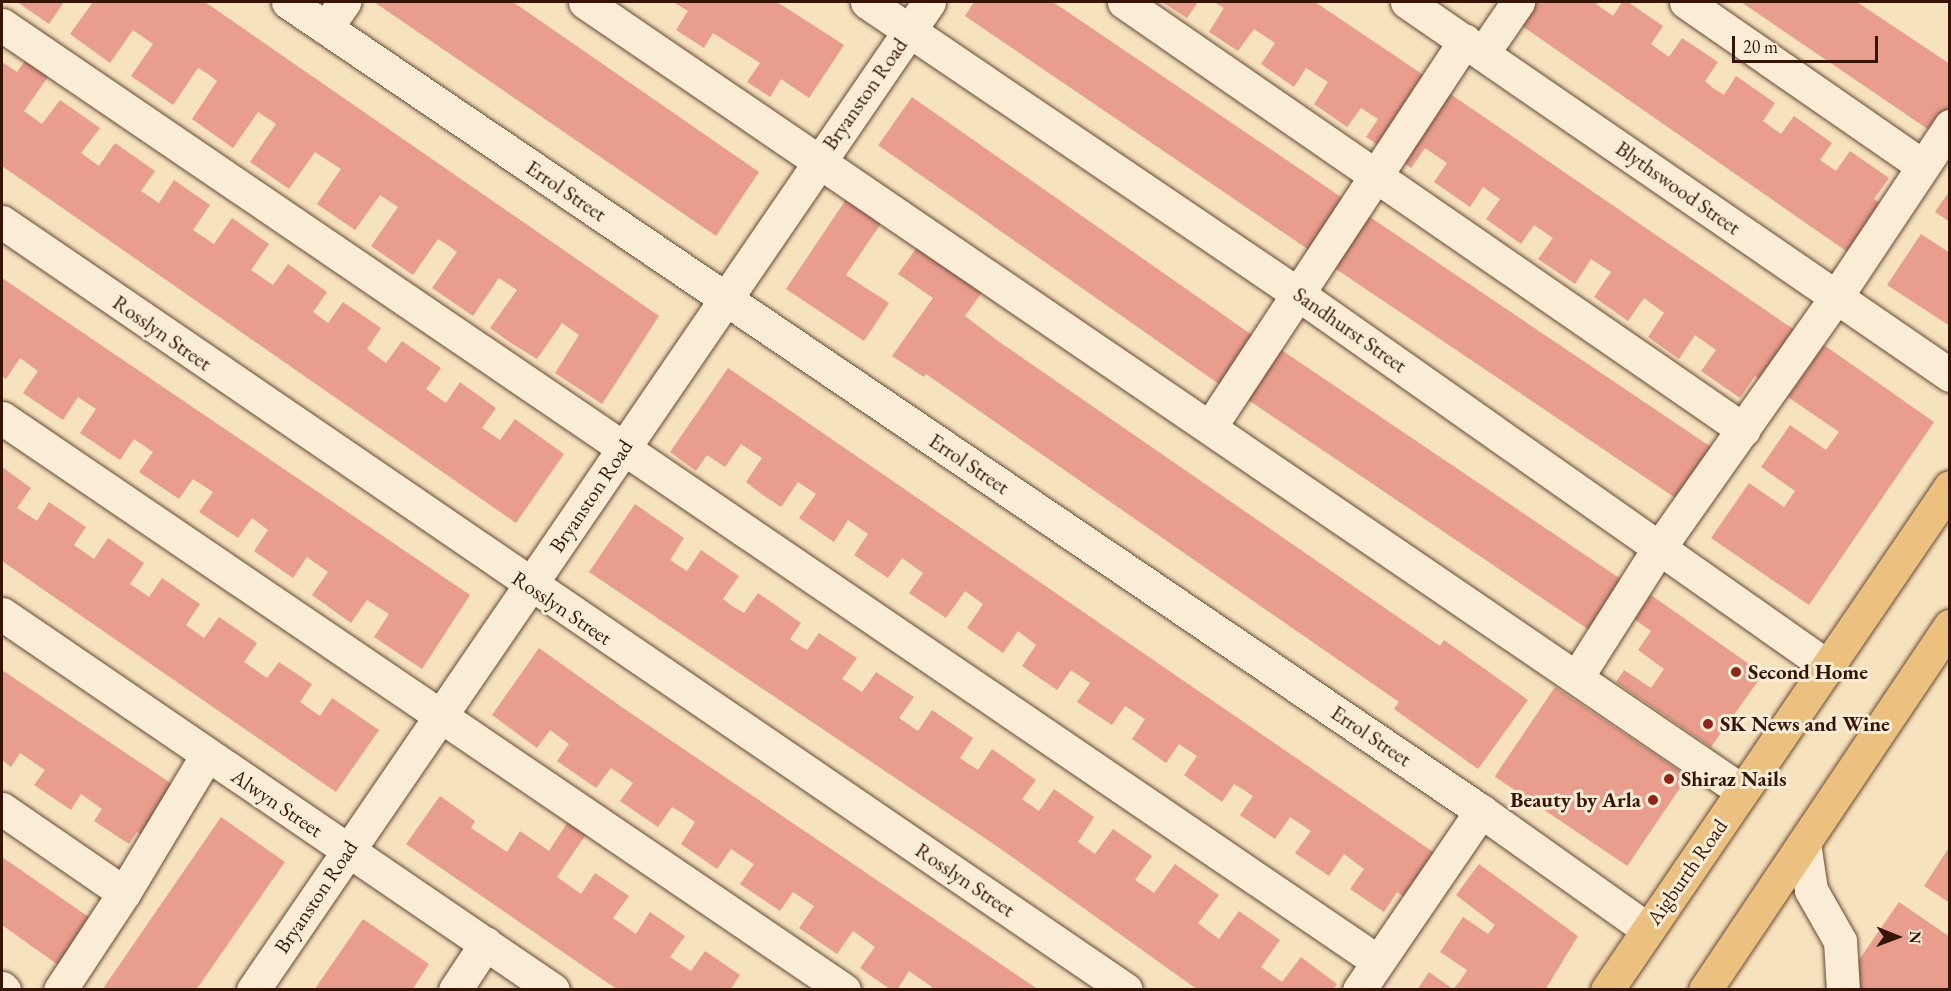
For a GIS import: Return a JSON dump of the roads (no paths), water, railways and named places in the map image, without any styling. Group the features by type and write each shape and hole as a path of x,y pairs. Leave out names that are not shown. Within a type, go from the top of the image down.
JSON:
{"highway":[{"name":"Aigburth Road","path":"1607,990 1950,487"},
{"path":"1704,990 1950,626"}],"street":[{"name":"Errol Street","path":"288,2 335,15 726,299 1481,811 1647,929"},
{"path":"585,2 1742,791"},
{"name":"Sandhurst Street","path":"867,2 1298,294 1827,666"},
{"name":"Bryanston Road","path":"253,990 929,2"},
{"path":"1124,2 1744,430"},
{"name":"Blythswood Street","path":"1407,2 1950,375"},
{"path":"1210,427 1377,176 1474,47 1518,2"},
{"path":"1686,2 1923,166"},
{"path":"2,24 1377,961"},
{"path":"1576,677 1659,548 1836,297 1950,126"},
{"name":"Rosslyn Street","path":"2,222 530,586 1126,990"},
{"path":"2,418 844,990"},
{"name":"Alwyn Street","path":"2,614 553,990"},
{"path":"60,990 124,893 207,755"},
{"path":"2,809 124,893"},
{"path":"1359,990 1481,811"},
{"path":"1804,843 1811,890 1840,941 1843,990"},
{"path":"455,990 486,943"}],"place":[{"name":"Second Home","path":"1736,672"},
{"name":"SK News and Wine","path":"1708,724"},
{"name":"Shiraz Nails","path":"1669,779"},
{"name":"Beauty by Arla","path":"1653,800"}]}
